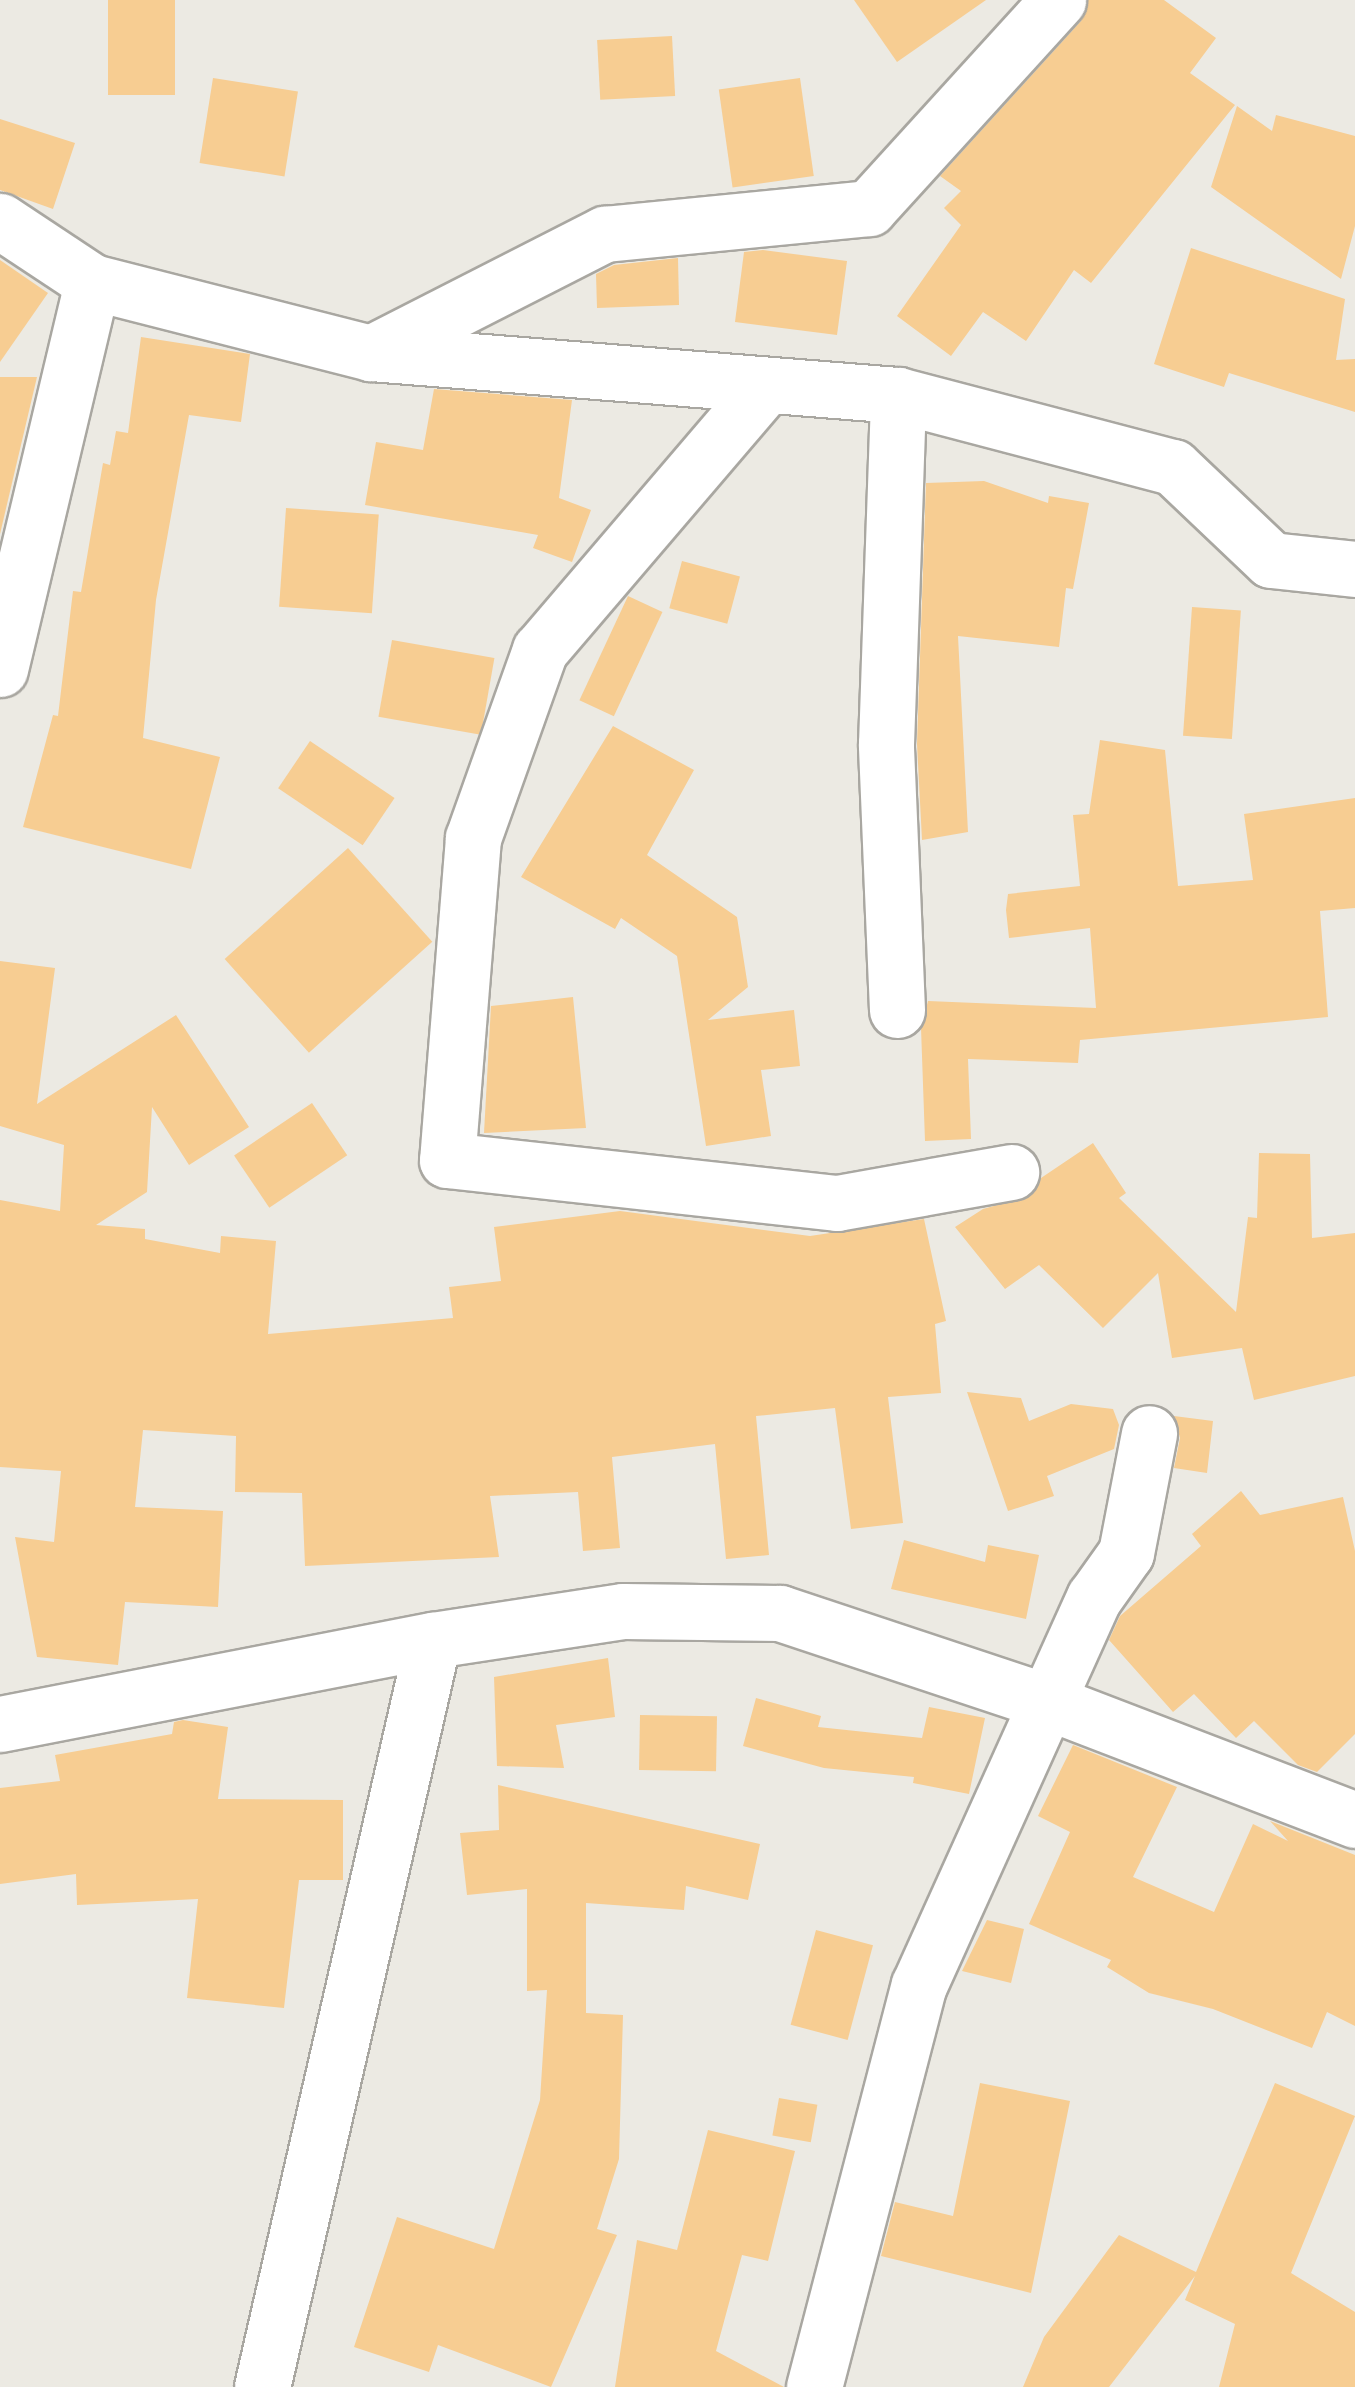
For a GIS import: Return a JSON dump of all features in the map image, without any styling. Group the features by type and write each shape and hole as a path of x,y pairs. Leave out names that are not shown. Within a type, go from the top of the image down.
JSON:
{"street":[{"path":"372,353 605,234 869,208 1058,0"},
{"path":"0,221 92,282 372,353 764,388 898,395 1172,467 1271,560 1355,569"},
{"path":"0,669 92,282"},
{"path":"764,388 540,650 472,838 448,1160 837,1203 1011,1172"},
{"path":"897,1010 886,744 898,395"},
{"path":"814,2387 919,1985 1094,1598 1126,1553 1150,1433"},
{"path":"0,1724 433,1640 622,1611 780,1613 1048,1702 1355,1820"},
{"path":"262,2387 433,1640"}],"building":[{"path":"108,0 175,0 175,95 108,95"},
{"path":"854,0 986,0 897,62"},
{"path":"1088,0 1164,0 1216,38 1190,73 1235,105 1091,283 1074,270 1026,341 983,312 951,356 897,316 961,225 944,208 961,191 940,176 1081,21"},
{"path":"672,36 675,96 600,100 597,40"},
{"path":"213,78 298,91 284,176 200,163"},
{"path":"800,78 814,176 733,187 719,89"},
{"path":"1237,106 1272,131 1276,115 1355,136 1355,226 1341,279 1211,187"},
{"path":"0,119 75,143 53,209 0,190"},
{"path":"1191,248 1345,299 1336,360 1355,359 1355,412 1229,373 1224,387 1154,364"},
{"path":"763,250 847,261 837,335 735,322 744,252"},
{"path":"678,258 679,305 597,308 596,274 614,265"},
{"path":"0,260 48,293 0,362"},
{"path":"141,337 250,354 241,422 189,415 156,600 143,738 220,757 191,869 23,827 53,715 58,716 73,591 81,592 103,463 110,465 116,431 128,433"},
{"path":"0,377 37,377 0,534"},
{"path":"434,389 572,400 559,498 591,510 572,562 533,548 538,535 365,505 376,442 423,450"},
{"path":"984,481 1048,503 1049,496 1089,503 1073,589 1066,588 1059,647 958,636 968,832 922,840 917,744 926,483"},
{"path":"286,508 379,514 372,613 279,607"},
{"path":"682,561 740,577 727,624 669,608"},
{"path":"628,596 662,612 614,716 579,700"},
{"path":"1192,607 1241,610 1232,739 1183,736"},
{"path":"392,640 494,658 481,735 378,717"},
{"path":"613,726 694,770 647,855 737,917 748,987 708,1020 794,1010 800,1066 761,1070 771,1136 706,1146 677,956 621,918 615,929 521,877"},
{"path":"1100,740 1165,750 1178,886 1253,880 1244,814 1355,798 1355,908 1320,911 1328,1017 1080,1040 1078,1063 968,1059 971,1139 925,1141 921,1028 928,1001 1096,1008 1090,928 1009,938 1006,910 1008,894 1080,886 1073,815 1089,814"},
{"path":"310,741 395,798 363,845 278,788"},
{"path":"348,848 432,942 309,1053 225,959"},
{"path":"0,961 55,968 37,1104 176,1015 249,1127 189,1165 152,1107 147,1192 96,1225 145,1229 145,1239 220,1253 221,1236 276,1241 268,1334 453,1318 449,1287 501,1281 494,1227 620,1211 810,1236 924,1219 946,1321 935,1324 941,1393 888,1397 903,1523 851,1529 835,1408 756,1416 769,1555 726,1559 715,1444 612,1457 620,1548 583,1551 578,1492 490,1496 499,1557 305,1566 302,1493 235,1492 236,1436 143,1430 135,1507 223,1511 218,1607 125,1602 118,1665 37,1657 15,1537 54,1542 61,1471 0,1467 0,1200 60,1211 64,1145 0,1126"},
{"path":"573,997 586,1128 484,1133 491,1006"},
{"path":"312,1103 347,1155 269,1208 234,1156"},
{"path":"1093,1143 1126,1193 1119,1198 1236,1312 1248,1217 1257,1218 1259,1153 1310,1154 1312,1238 1355,1233 1355,1376 1254,1400 1242,1348 1172,1358 1158,1273 1103,1328 1039,1265 1005,1289 955,1227 983,1209 1030,1196 1041,1178"},
{"path":"967,1392 1021,1398 1029,1421 1071,1404 1113,1409 1119,1425 1114,1449 1047,1476 1054,1496 1008,1511"},
{"path":"1174,1416 1213,1421 1207,1473 1174,1468 1180,1438"},
{"path":"1241,1491 1260,1515 1343,1497 1355,1551 1355,1734 1317,1772 1298,1765 1254,1721 1236,1738 1194,1694 1173,1712 1109,1640 1120,1616 1201,1546 1192,1534"},
{"path":"904,1540 985,1562 988,1545 1039,1555 1026,1619 891,1589"},
{"path":"608,1658 615,1717 556,1725 564,1768 497,1766 494,1677"},
{"path":"756,1698 821,1716 818,1727 922,1738 929,1707 985,1718 969,1794 913,1783 914,1777 824,1768 743,1746"},
{"path":"640,1715 717,1716 716,1771 639,1770"},
{"path":"174,1722 228,1727 218,1799 343,1800 343,1880 299,1880 284,2008 187,1998 198,1899 77,1905 76,1874 0,1884 0,1788 60,1781 55,1755 172,1734"},
{"path":"1073,1745 1177,1787 1133,1877 1214,1912 1253,1824 1288,1841 1270,1821 1355,1855 1355,2026 1327,2012 1312,2048 1213,2009 1149,1993 1107,1967 1111,1960 1029,1924 1070,1832 1038,1816"},
{"path":"498,1785 760,1844 748,1900 686,1886 684,1910 586,1903 586,2013 623,2015 619,2159 597,2229 617,2235 551,2387 438,2345 429,2372 354,2347 397,2217 494,2249 540,2100 547,1990 527,1991 527,1889 467,1895 460,1833 499,1830"},
{"path":"987,1920 1024,1929 1011,1983 962,1971"},
{"path":"816,1930 873,1945 848,2040 791,2025"},
{"path":"980,2083 1070,2101 1031,2293 881,2256 895,2202 953,2216"},
{"path":"1275,2083 1355,2116 1291,2273 1355,2312 1355,2387 1219,2387 1235,2324 1185,2300 1195,2276 1109,2387 1023,2387 1044,2337 1119,2235 1196,2272"},
{"path":"779,2098 817,2105 811,2142 772,2135"},
{"path":"708,2130 795,2151 768,2261 742,2255 716,2351 784,2387 615,2387 637,2240 677,2250"}]}
